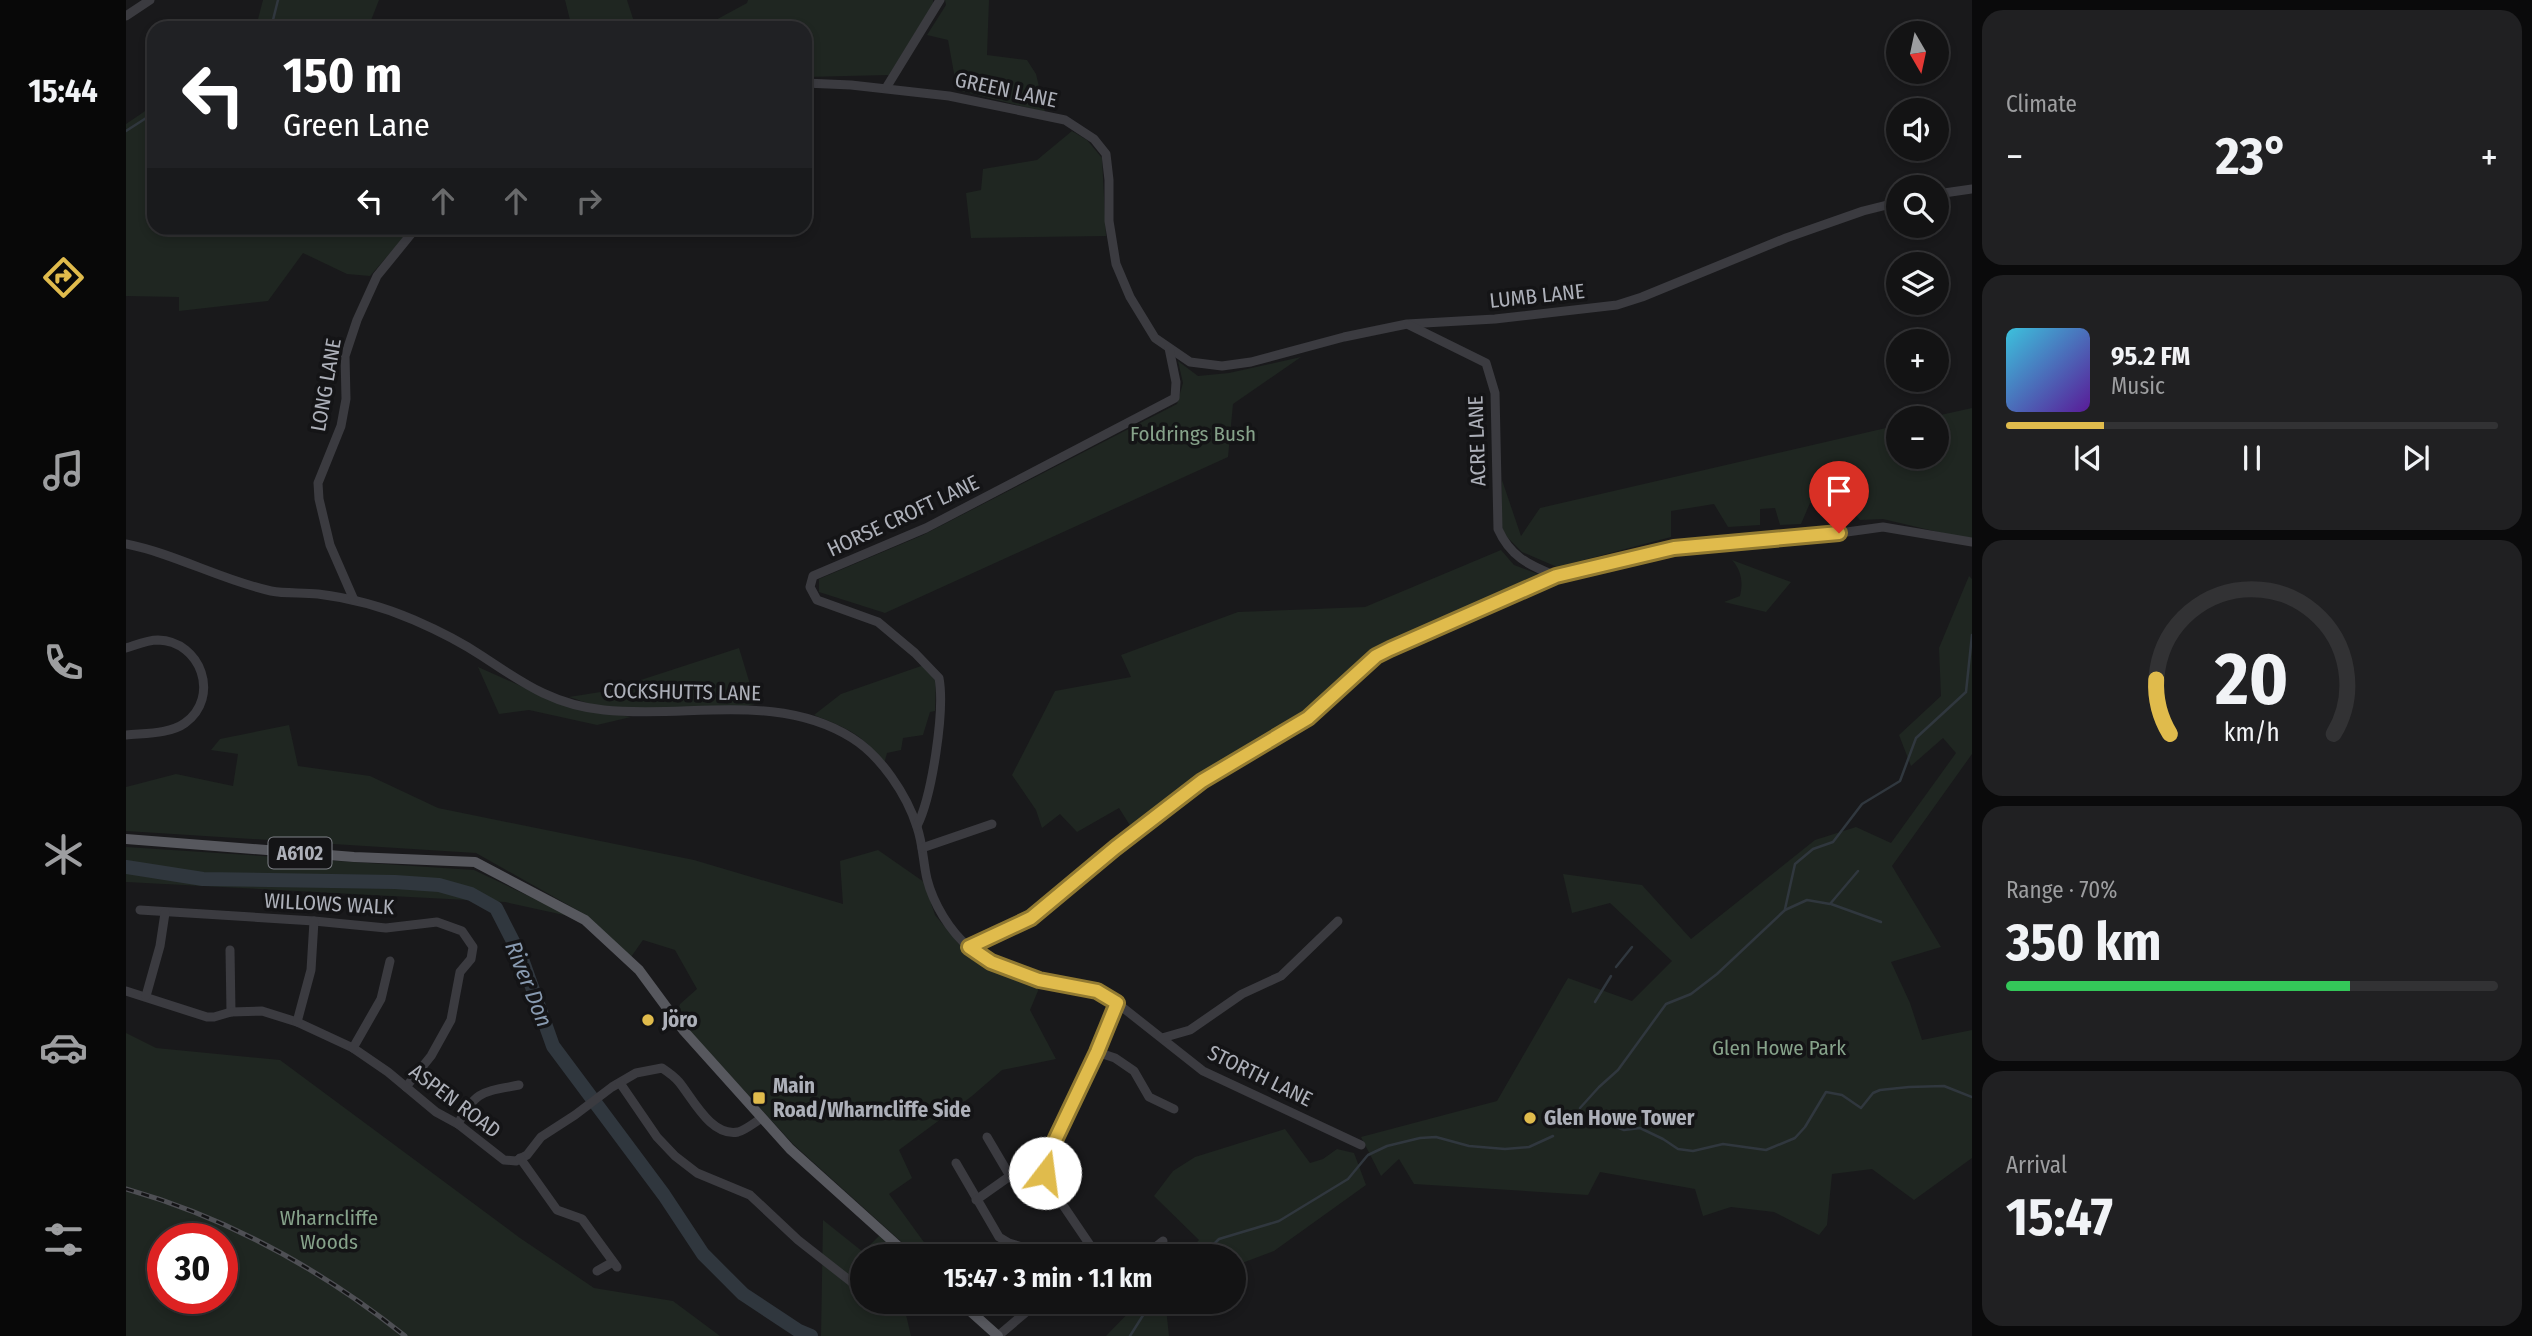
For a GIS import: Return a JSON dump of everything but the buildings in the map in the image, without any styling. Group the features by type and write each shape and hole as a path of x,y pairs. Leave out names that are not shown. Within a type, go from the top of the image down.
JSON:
{"main road":[{"name":"A6102","path":"126,839 354,857 475,862 585,920 639,970 684,1031 790,1149 896,1244"},
{"path":"973,1314 998,1336"}],"street":[{"path":"126,16 150,0"},
{"path":"812,83 886,88 940,1"},
{"name":"GREEN LANE","path":"886,88 949,96 1065,120 1094,139 1106,154 1109,221 1116,264 1130,297 1155,338 1169,348"},
{"path":"1949,192 1972,189"},
{"name":"LUMB LANE","path":"1169,348 1190,362 1222,366 1251,362 1344,337 1407,324 1495,319 1617,304 1642,297 1786,238 1886,205"},
{"name":"LONG LANE","path":"354,600 330,545 318,483 341,426 346,399 345,356 357,320 377,276 410,235"},
{"name":"ACRE LANE","path":"1407,324 1486,363 1495,393 1498,529 1505,545 1519,558 1556,576"},
{"name":"HORSE CROFT LANE","path":"917,826 924,812 934,754 940,713 939,678 915,653 878,622 817,600 810,587 813,576 926,528 1175,398 1176,382 1169,348"},
{"path":"969,947 1031,918 1115,848 1202,781 1308,718 1376,656 1556,576 1674,548 1818,536 1883,527 1972,542"},
{"name":"COCKSHUTTS LANE","path":"126,544 152,549 229,579 274,592 316,594 354,600 411,618 480,655 520,682 567,703 601,710 651,713 770,711 833,729 856,740 872,754 906,802 917,826 932,894 948,923 969,947"},
{"path":"126,649 156,640 182,648 195,658 205,686 202,704 185,723 176,727 126,735"},
{"path":"922,848 992,824"},
{"name":"WILLOWS WALK","path":"140,910 386,928 437,922 462,930 473,947 471,959 460,972 451,1020 431,1056 406,1087"},
{"path":"146,996 160,946 165,913"},
{"path":"297,1023 311,970 314,921"},
{"path":"1163,1038 1190,1030 1242,994 1281,976 1338,921"},
{"path":"969,947 1003,967 1039,980 1097,991 1117,1003 1048,1155 1045,1173 1050,1186 1089,1244"},
{"path":"230,950 225,975 231,1012"},
{"path":"353,1048 381,999 390,961"},
{"name":"ASPEN ROAD","path":"126,991 207,1017 231,1012 261,1011 297,1023 353,1048 504,1160 516,1161 520,1158"},
{"name":"STORTH LANE","path":"1117,1003 1203,1071 1361,1144"},
{"path":"1097,1052 1115,1058 1134,1071 1149,1097 1174,1109"},
{"path":"597,1271 615,1265 582,1219 557,1210 520,1158 527,1155 541,1137 616,1085 646,1069 662,1068 677,1079 697,1108 715,1126 726,1132 740,1132 762,1118"},
{"path":"458,1124 470,1102 482,1093 519,1084"},
{"path":"616,1085 675,1156 696,1173 750,1195 798,1240 850,1282"},
{"path":"987,1137 1010,1177"},
{"path":"956,1163 999,1237 1009,1244"},
{"path":"976,1200 1010,1177 1045,1173"},
{"path":"1159,1244 1163,1241"},
{"path":"998,1336 1024,1314"}],"green space":[{"path":"263,0 379,0 371,21 258,21"},
{"path":"565,0 627,0 634,21 570,21"},
{"path":"748,0 933,0 889,75 812,77 812,21 714,21"},
{"path":"945,0 989,0 987,55 1027,60 1036,74 1045,112 957,90 948,40 927,35 946,5"},
{"path":"147,110 147,235 406,235 370,276 347,274 303,253 268,301 179,311 179,297 126,296 126,124"},
{"path":"1072,131 1087,140 1102,158 1106,236 971,238 966,193 981,190 983,169 1037,160"},
{"name":"Foldrings Bush","path":"1301,357 1233,404 1228,457 885,613 819,592 819,579 923,535 1177,404 1183,383 1178,361 1198,376 1229,373"},
{"path":"1972,408 1972,540 1883,519 1860,520 1844,502 1810,503 1801,524 1780,525 1775,508 1760,509 1760,525 1728,527 1714,504 1671,511 1671,537 1557,567 1522,552 1502,532 1502,480 1521,536 1540,508 1886,428 1886,469 1949,469 1949,413"},
{"path":"1501,550 1514,565 1538,574 1374,651 1298,718 1195,777 1131,827 1119,808 1077,832 1060,814 1042,828 1036,810 1012,775 1055,691 1131,677 1121,655 1238,612 1365,607"},
{"path":"1732,560 1791,582 1766,612 1724,602 1740,596 1741,591 1740,573"},
{"name":"Glen Howe Park","path":"1969,576 1972,579 1972,754 1892,866 1941,947 1891,962 1910,1003 1922,1040 1972,1030 1972,1158 1914,1200 1872,1169 1832,1174 1827,1225 1819,1235 1774,1212 1731,1207 1703,1216 1695,1189 1600,1172 1588,1195 1414,1184 1399,1159 1381,1176 1361,1137 1497,1101 1568,978 1632,1001 1672,961 1610,903 1572,913 1563,874 1642,885 1691,939 1815,840 1856,827 1891,843 1956,753 1943,738 1911,766 1899,735 1941,696 1939,648"},
{"path":"739,648 756,704 721,709 657,711 618,709 569,697 607,691"},
{"path":"924,665 936,679 935,711 930,712 923,735 903,738 901,750 887,753 884,764 869,745 854,733 814,715 841,694"},
{"path":"478,667 566,706 631,717 597,725 529,710 499,714"},
{"path":"289,725 298,766 370,776 438,808 694,860 843,904 840,861 878,850 924,882 935,915 970,957 1040,986 1030,1010 1056,1059 1002,1070 972,1096 899,1150 912,1178 889,1194 925,1244 904,1244 793,1144 676,1016 680,1004 697,989 675,950 643,940 631,957 586,915 476,853 126,831 126,787 176,774 233,786 238,754 211,750 220,739"},
{"path":"126,847 474,870 573,917 505,902 126,882"},
{"name":"Wharncliffe Woods","path":"126,1033 156,1048 280,1060 520,1238 594,1288 673,1301 720,1336 126,1336"},
{"path":"1285,1129 1310,1163 1323,1159 1337,1149 1354,1153 1366,1185 1274,1251 1246,1262 1246,1244 1195,1244 1199,1240 1154,1196 1173,1171 1195,1157"},
{"path":"823,1220 853,1244 850,1244 850,1314 906,1314 911,1336 821,1336"},
{"path":"879,1236 888,1244 871,1244"},
{"path":"1127,1314 1167,1314 1169,1336 1106,1336"}],"waterway":[{"path":"273,21 278,0"},
{"path":"126,131 147,118"},
{"path":"1785,909 1795,864 1813,849 1833,842 1862,804 1900,781 1916,738 1966,692 1972,635"},
{"name":"River Don","path":"126,867 203,879 439,885 471,894 496,908 522,959 553,1046 664,1195 703,1254 743,1294 811,1336"},
{"path":"1580,1108 1618,1070 1666,1004 1691,994 1717,974 1785,910 1807,900 1830,904 1858,871"},
{"path":"1831,904 1881,922"},
{"path":"1616,967 1632,947"},
{"path":"1595,1002 1611,976"},
{"path":"1578,1125 1591,1113 1597,1119 1624,1130 1640,1128 1678,1149 1693,1151 1723,1144 1766,1150 1795,1138 1805,1127 1826,1092 1842,1095 1861,1108 1873,1093 1909,1087 1944,1086 1972,1097"},
{"path":"1368,1155 1387,1146 1420,1138 1436,1137 1469,1146 1505,1149 1529,1147 1553,1136"},
{"path":"1214,1244 1219,1239 1279,1221 1348,1179 1367,1156"},
{"path":"1130,1336 1144,1314"}],"railway":[{"path":"126,1189 201,1215 273,1249 341,1289 405,1336"}],"place":[{"name":"Jöro","path":"648,1020"},
{"name":"Main Road/Wharncliffe Side","path":"759,1098"},
{"name":"Glen Howe Tower","path":"1530,1118"}],"route":[{"path":"1045,1173 1048,1155 1117,1003 1097,991 1039,980 991,962 969,947 1031,918 1115,848 1202,781 1308,718 1376,656 1390,649 1556,576 1674,548 1839,533"}]}
